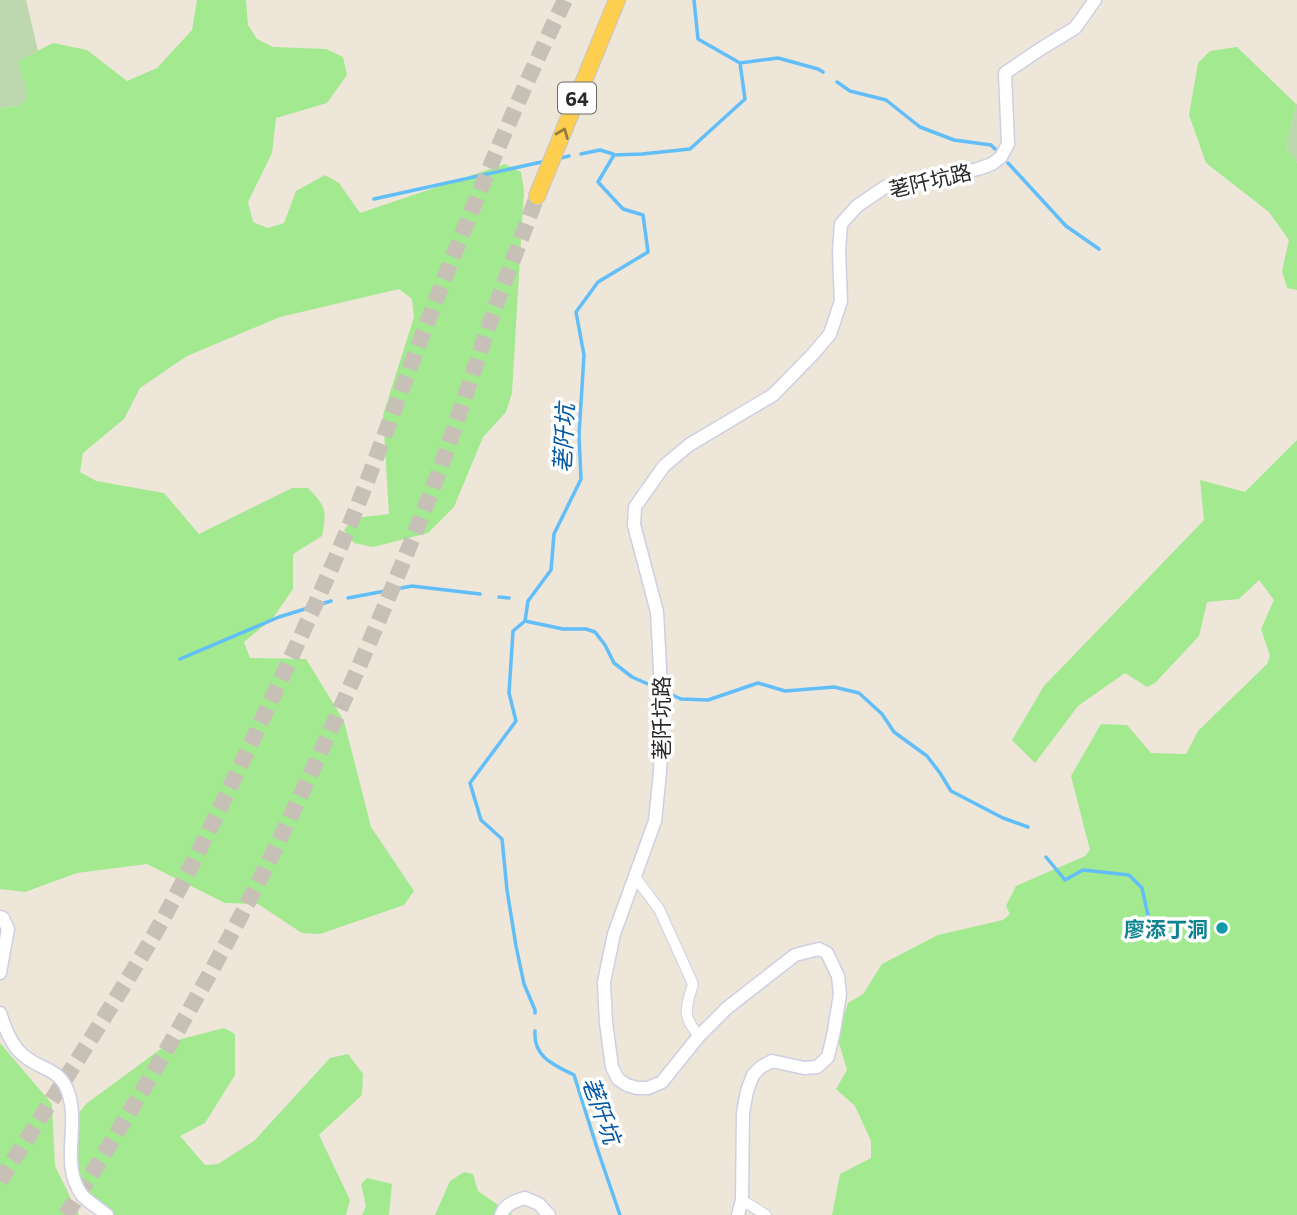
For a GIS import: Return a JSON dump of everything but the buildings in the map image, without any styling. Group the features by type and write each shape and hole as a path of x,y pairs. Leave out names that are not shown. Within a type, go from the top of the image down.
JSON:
{"highway":[{"name":"64","path":"537,196 617,0"}],"street":[{"name":"荖阡坑路","path":"738,1215 741,1200 743,1114 753,1076 761,1067 772,1061 804,1068 817,1067 828,1057 840,994 838,976 827,953 819,949 794,955 727,1008 699,1036 662,1082 648,1088 627,1086 618,1079 612,1067 604,982 614,934 655,821 660,772 662,695 657,612 634,525 635,508 664,466 689,445 773,395 830,334 841,302 841,224 858,206 885,187 978,169 1001,157 1009,144 1005,73 1075,28 1095,0"},
{"path":"635,877 659,909 694,984 685,1008 691,1026 699,1036"},
{"path":"0,918 3,918 8,929 0,973"},
{"path":"0,1013 6,1032 21,1054 36,1065 53,1071 63,1080 70,1096 70,1162 74,1181 83,1197 107,1215"},
{"path":"501,1215 511,1202 525,1198 539,1204 549,1215"},
{"path":"741,1200 766,1215"}],"green space":[{"path":"0,0 26,0 38,51 18,61 28,97 19,106 0,108"},
{"path":"197,0 246,0 248,25 257,39 273,47 326,49 343,57 347,75 327,103 276,118 272,153 248,202 253,222 268,228 284,223 296,191 325,175 339,183 360,213 505,164 521,172 524,190 512,393 506,412 483,437 454,507 428,533 373,547 354,543 344,530 354,518 389,514 383,415 414,317 412,299 399,289 280,317 187,356 140,388 124,419 83,453 80,472 96,481 164,493 199,534 292,488 308,488 324,509 322,536 293,554 293,589 273,618 244,642 250,658 306,659 344,721 371,827 414,891 404,905 320,934 302,933 258,904 225,903 147,864 77,873 25,892 0,889 0,108 19,106 18,61 53,43 87,50 127,81 157,68 192,30"},
{"path":"1237,47 1296,104 1287,147 1297,163 1297,290 1287,288 1282,271 1289,240 1269,212 1206,163 1189,115 1198,63 1210,51"},
{"path":"1297,104 1297,163 1287,147"},
{"path":"1297,440 1297,1215 832,1215 840,1174 871,1158 871,1141 855,1106 836,1089 847,1070 837,1036 848,1003 863,994 882,964 938,935 1003,920 1010,914 1006,906 1016,886 1085,856 1090,850 1071,776 1101,724 1127,725 1151,753 1186,754 1198,731 1267,664 1270,656 1261,629 1274,600 1259,580 1239,599 1207,602 1199,636 1155,683 1147,687 1125,673 1078,706 1035,763 1012,740 1044,686 1204,520 1200,480 1245,492"},
{"path":"224,1028 235,1034 235,1075 205,1123 180,1136 205,1165 218,1164 254,1141 330,1058 348,1054 363,1074 362,1095 319,1135 350,1200 346,1215 103,1215 78,1191 67,1128 86,1104 170,1042"},
{"path":"0,1043 52,1104 55,1166 79,1215 0,1215"},
{"path":"464,1172 473,1174 478,1191 512,1215 435,1215 450,1181"},
{"path":"367,1178 392,1184 389,1215 362,1215 366,1206 361,1184"}],"waterway":[{"name":"荖阡坑","path":"535,1013 524,984 516,946 502,839 481,820 470,783 516,721 509,693 513,631 525,621 528,601 551,570 554,534 581,479 579,435 584,355 576,312 598,282 648,252 643,215 623,209 598,182 614,155 690,149 745,99 740,63 698,39 694,0"},
{"path":"740,63 778,58 823,72"},
{"path":"837,82 850,91 886,100 920,127 954,140 991,145 995,149"},
{"path":"581,154 600,150 613,154"},
{"path":"561,158 569,156"},
{"path":"374,199 546,161"},
{"path":"1008,163 1066,226 1099,249"},
{"path":"348,598 412,586 480,594"},
{"path":"499,597 509,598"},
{"path":"180,659 279,617 331,601"},
{"path":"525,621 595,632 614,663 632,677 657,688"},
{"path":"664,691 681,699 708,700 758,683 785,691 834,687 859,693 882,714 894,732 927,756 951,791 1003,818 1028,827"},
{"path":"1046,857 1065,880 1083,870 1129,875 1142,888 1149,920 1168,934"},
{"name":"荖阡坑","path":"535,1031 535,1040 541,1054 552,1064 574,1075 620,1215"}],"tunnel":[{"path":"0,1181 154,935 229,790 342,543 468,219 565,0"},
{"path":"66,1215 199,994 248,903 312,770 426,505 537,196"}],"place":[{"name":"廖添丁洞","path":"1222,928"}]}
